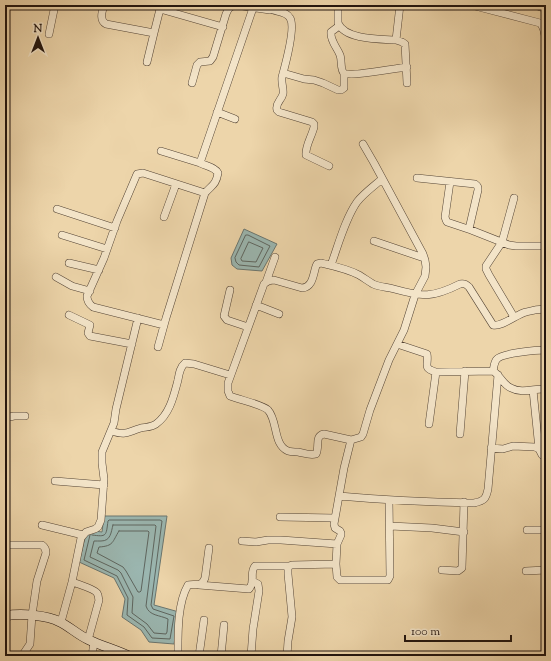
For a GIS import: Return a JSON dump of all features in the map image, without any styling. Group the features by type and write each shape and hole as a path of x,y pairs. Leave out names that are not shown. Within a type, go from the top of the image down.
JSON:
{"street":[{"path":"49,34 55,5"},
{"path":"104,5 101,15 103,23 154,33"},
{"path":"153,5 223,26"},
{"path":"192,83 197,65 200,62 210,61 213,57 227,10 229,8 236,5 270,10 275,7 287,15 291,19 292,23 292,32 283,73 283,95 277,105 277,110 314,124 306,150 306,155 329,166"},
{"path":"338,5 339,26 349,33 357,36 404,42 406,83"},
{"path":"396,40 400,5"},
{"path":"472,5 540,23 544,30 546,47"},
{"path":"535,5 546,9"},
{"path":"148,62 161,7"},
{"path":"200,163 252,8"},
{"path":"283,73 317,81 338,90 344,88 344,74 340,54 331,36 331,32 339,26"},
{"path":"344,74 359,74 406,67"},
{"path":"217,112 235,119"},
{"path":"275,257 230,375 227,387 230,396 262,406 267,410 272,418 280,443 284,448 288,451 311,455 318,452 318,440 321,434 351,440 363,434 370,410 389,360 404,330 415,295 425,276 426,267 424,258 409,226 362,144"},
{"path":"158,347 205,193 215,183 218,173 215,168 161,151"},
{"path":"164,325 92,307 87,300 87,296 99,270 114,228 137,174 143,172 205,193"},
{"path":"417,178 475,184 478,187 469,229"},
{"path":"331,266 349,217 358,202 382,179"},
{"path":"450,182 446,220 451,224 469,229 509,245 546,246"},
{"path":"164,217 176,184"},
{"path":"514,198 502,242 486,266 489,275 514,317"},
{"path":"56,209 114,228"},
{"path":"62,235 107,249"},
{"path":"374,241 424,258"},
{"path":"70,263 99,270"},
{"path":"266,282 274,280 302,288 309,287 316,266 317,264 321,263 352,272 381,287 415,295 438,294 463,284 467,285 493,325 497,326 524,312 546,309"},
{"path":"56,277 72,286 90,291"},
{"path":"230,290 224,316 227,320 248,327"},
{"path":"256,305 279,314"},
{"path":"69,315 90,325 88,333 90,336 132,344"},
{"path":"61,622 72,582 81,538 86,532 95,529 100,524 104,485 102,452 111,431 138,318"},
{"path":"397,344 425,353 428,356 427,367 436,372 465,371 495,373 510,388 521,391 546,389"},
{"path":"339,496 389,500 474,503 481,501 487,495 495,362 497,358 509,354 546,350"},
{"path":"111,431 124,434 156,424 164,416 172,402 182,366 185,363 194,364 230,375"},
{"path":"460,434 465,371"},
{"path":"429,424 436,372"},
{"path":"533,390 539,449 542,455 546,456"},
{"path":"5,418 26,416"},
{"path":"351,440 344,468 335,518 335,528 341,533 337,544 336,564 337,577 340,580 388,580 390,576 389,500"},
{"path":"491,448 503,449 510,446 516,446 535,447 539,449"},
{"path":"55,481 104,485"},
{"path":"442,570 458,571 462,568 464,502"},
{"path":"280,517 335,518"},
{"path":"42,525 83,535"},
{"path":"390,526 432,528 464,532"},
{"path":"527,530 546,530"},
{"path":"242,541 256,542 281,540 337,544"},
{"path":"5,545 42,545 46,550 38,576 32,615 30,644 22,656"},
{"path":"199,585 202,584 205,578 209,548"},
{"path":"178,656 179,616 183,595 188,585 192,584 249,589 252,584 252,570 255,566 336,564"},
{"path":"287,656 292,617 288,574 289,566"},
{"path":"526,571 546,570"},
{"path":"250,656 260,591 258,584 252,581"},
{"path":"72,582 92,590 97,593 98,596 91,641 92,656"},
{"path":"5,616 32,615 52,618 61,622 76,634 129,656"},
{"path":"198,656 204,620"},
{"path":"222,656 224,625"}],"water":[{"path":"244,229 277,244 262,271 237,269 232,265 231,258"},
{"path":"104,516 167,516 154,605 179,612 174,644 149,642 141,630 122,617 125,599 114,578 79,562 87,530 102,532"}]}
